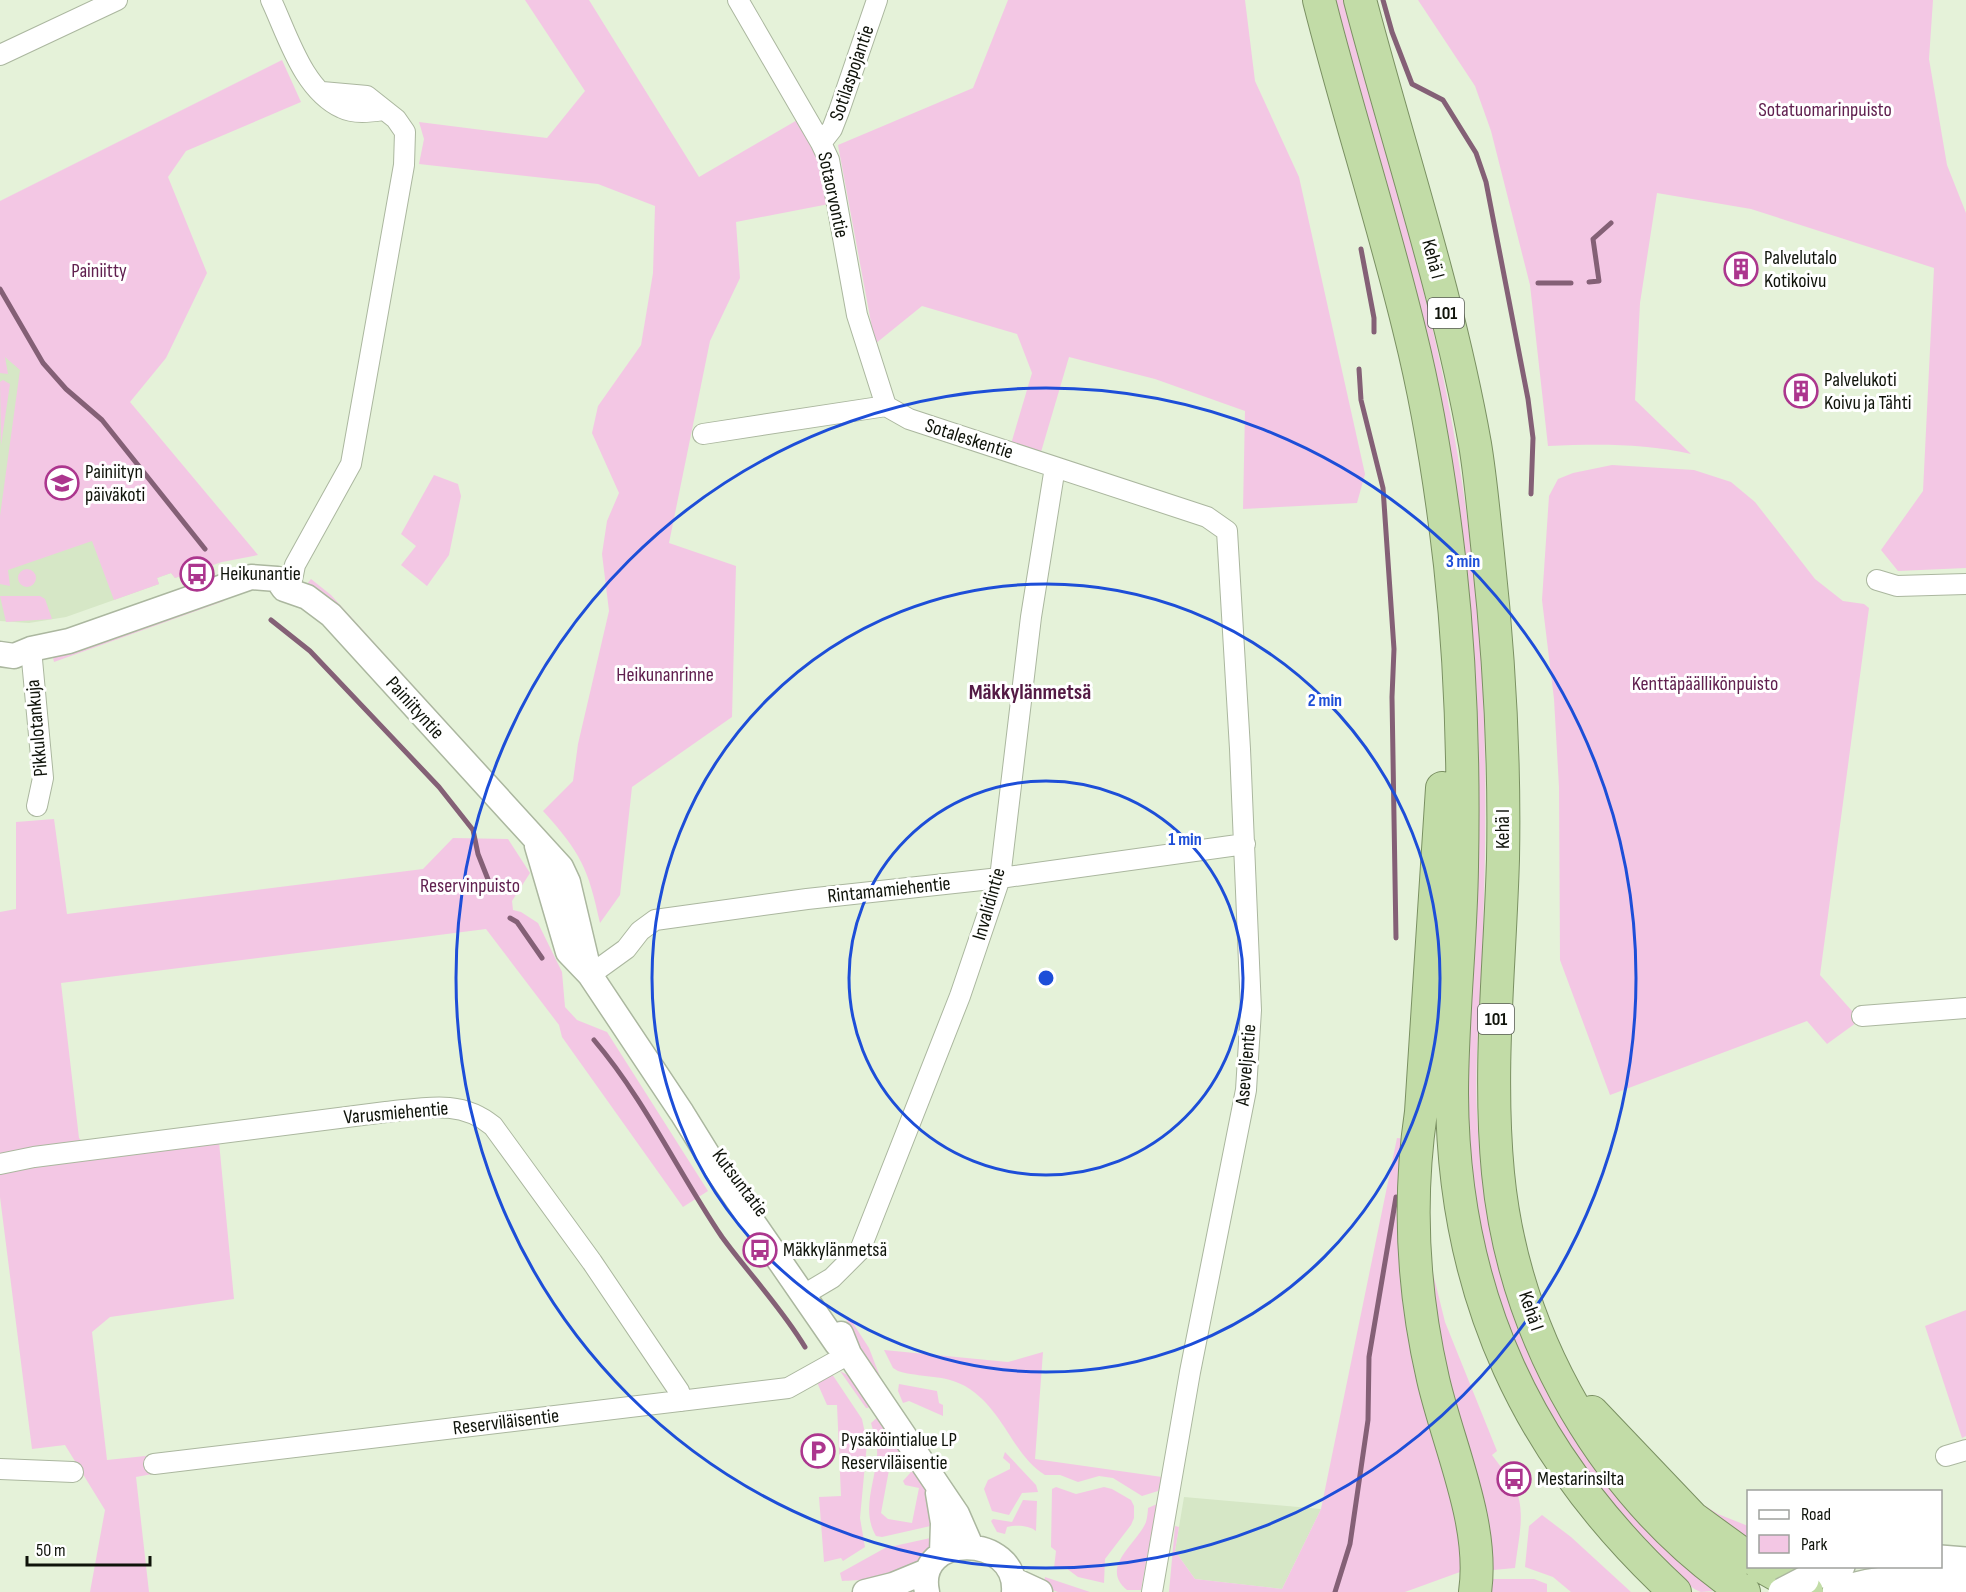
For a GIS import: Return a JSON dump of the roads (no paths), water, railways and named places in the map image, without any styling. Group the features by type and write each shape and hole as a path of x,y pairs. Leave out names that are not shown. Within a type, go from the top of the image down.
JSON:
{"highway":[{"name":"Kehä I","path":"1319,0 1411,334 1435,459 1449,562 1460,691 1462,869 1452,1094 1455,1169 1464,1231 1484,1304 1507,1366 1533,1417 1566,1471 1598,1514 1637,1557 1675,1592"},
{"name":"Kehä I","path":"1360,0 1432,257 1475,446 1497,646 1503,757 1503,858 1494,1100 1498,1175 1505,1223 1534,1325 1560,1381 1611,1466 1653,1516 1714,1571 1744,1592"},
{"name":"101","path":"1460,691 1443,745 1439,861 1417,1142 1415,1232 1423,1321 1433,1378 1472,1529 1476,1557 1475,1590"},
{"path":"1560,1381 1606,1425 1685,1511 1747,1557"},
{"path":"1764,1568 1798,1588"}],"main road":[{"path":"1942,1559 1966,1561"},
{"path":"1798,1588 1837,1568"},
{"path":"1836,1592 1863,1582 1891,1579 1966,1586"}],"street":[{"path":"0,55 117,0"},
{"path":"271,0 310,80 322,92 342,108 365,112 383,110 396,119 405,132 404,165 358,436 351,464 295,565 287,590"},
{"name":"Sotaorvontie","path":"738,0 829,160 857,315 886,406"},
{"name":"Sotilaspojantie","path":"821,143 832,129 877,0"},
{"path":"703,434 886,406"},
{"name":"Sotaleskentie","path":"886,406 909,419 1207,517 1227,531"},
{"name":"Invalidintie","path":"809,1292 832,1278 860,1250 960,996 1000,878 1031,617 1055,467"},
{"name":"Aseveljentie","path":"1152,1592 1190,1372 1246,1090 1251,1010 1245,844 1227,531"},
{"name":"Painiityntie","path":"0,654 14,656 31,649 69,642 251,577 276,579 287,590 307,597 331,615 535,841 567,952 590,975"},
{"path":"1877,580 1897,586 1966,584"},
{"path":"0,638 16,641 31,649"},
{"name":"Pikkulotankuja","path":"31,649 43,778 37,806"},
{"name":"Rintamamiehentie","path":"590,975 626,950 640,931 655,920 807,899 1000,878 1245,844"},
{"name":"Kutsuntatie","path":"590,975 682,1113 732,1168 809,1292 845,1340 848,1352 957,1514 971,1546"},
{"path":"1862,1016 1966,1008"},
{"name":"Varusmiehentie","path":"0,1164 34,1157 378,1113 437,1107 463,1109 493,1126 636,1326 679,1390 682,1401"},
{"name":"Reserviläisentie","path":"154,1464 788,1388 848,1352"},
{"path":"1946,1456 1966,1450"},
{"path":"0,1469 73,1472"},
{"name":"Kutsuntatie","path":"937,1487 943,1523 942,1553"},
{"path":"865,1592 893,1585 927,1582 942,1553 955,1547 971,1546 981,1548 1000,1558 1014,1586 1040,1592"}],"waterway":[{"path":"1383,0 1392,32 1412,84 1443,100 1476,153 1486,182 1528,399 1533,438 1531,494"},
{"path":"1589,282 1599,281 1593,239 1611,223"},
{"path":"1361,249 1374,318 1374,332"},
{"path":"1538,283 1571,283"},
{"path":"0,289 43,363 66,389 102,420 205,549"},
{"path":"1359,369 1361,400 1383,488 1394,649 1392,697 1396,938"},
{"path":"271,620 310,651 439,787 473,830 478,854 493,892"},
{"path":"510,918 517,922 542,958"},
{"path":"594,1040 629,1087 722,1237 786,1318 805,1347"},
{"path":"1335,1592 1350,1544 1368,1420 1369,1357 1396,1197"}],"place":[{"name":"Palvelutalo Kotikoivu","path":"1741,269"},
{"name":"Palvelukoti Koivu ja Tähti","path":"1801,391"},
{"name":"Painiityn päiväkoti","path":"62,483"},
{"name":"Heikunantie","path":"197,574"},
{"name":"Mäkkylänmetsä","path":"760,1250"},
{"name":"Pysäköintialue LP Reserviläisentie","path":"818,1451"},
{"name":"Mestarinsilta","path":"1514,1479"}],"district":[{"name":"Mäkkylänmetsä","path":"1030,692"}],"park label":[{"name":"Sotatuomarinpuisto","path":"1825,110"},
{"name":"Painiitty","path":"99,271"},
{"name":"Heikunanrinne","path":"665,675"},
{"name":"Kenttäpäällikönpuisto","path":"1705,684"},
{"name":"Reservinpuisto","path":"470,886"}]}
